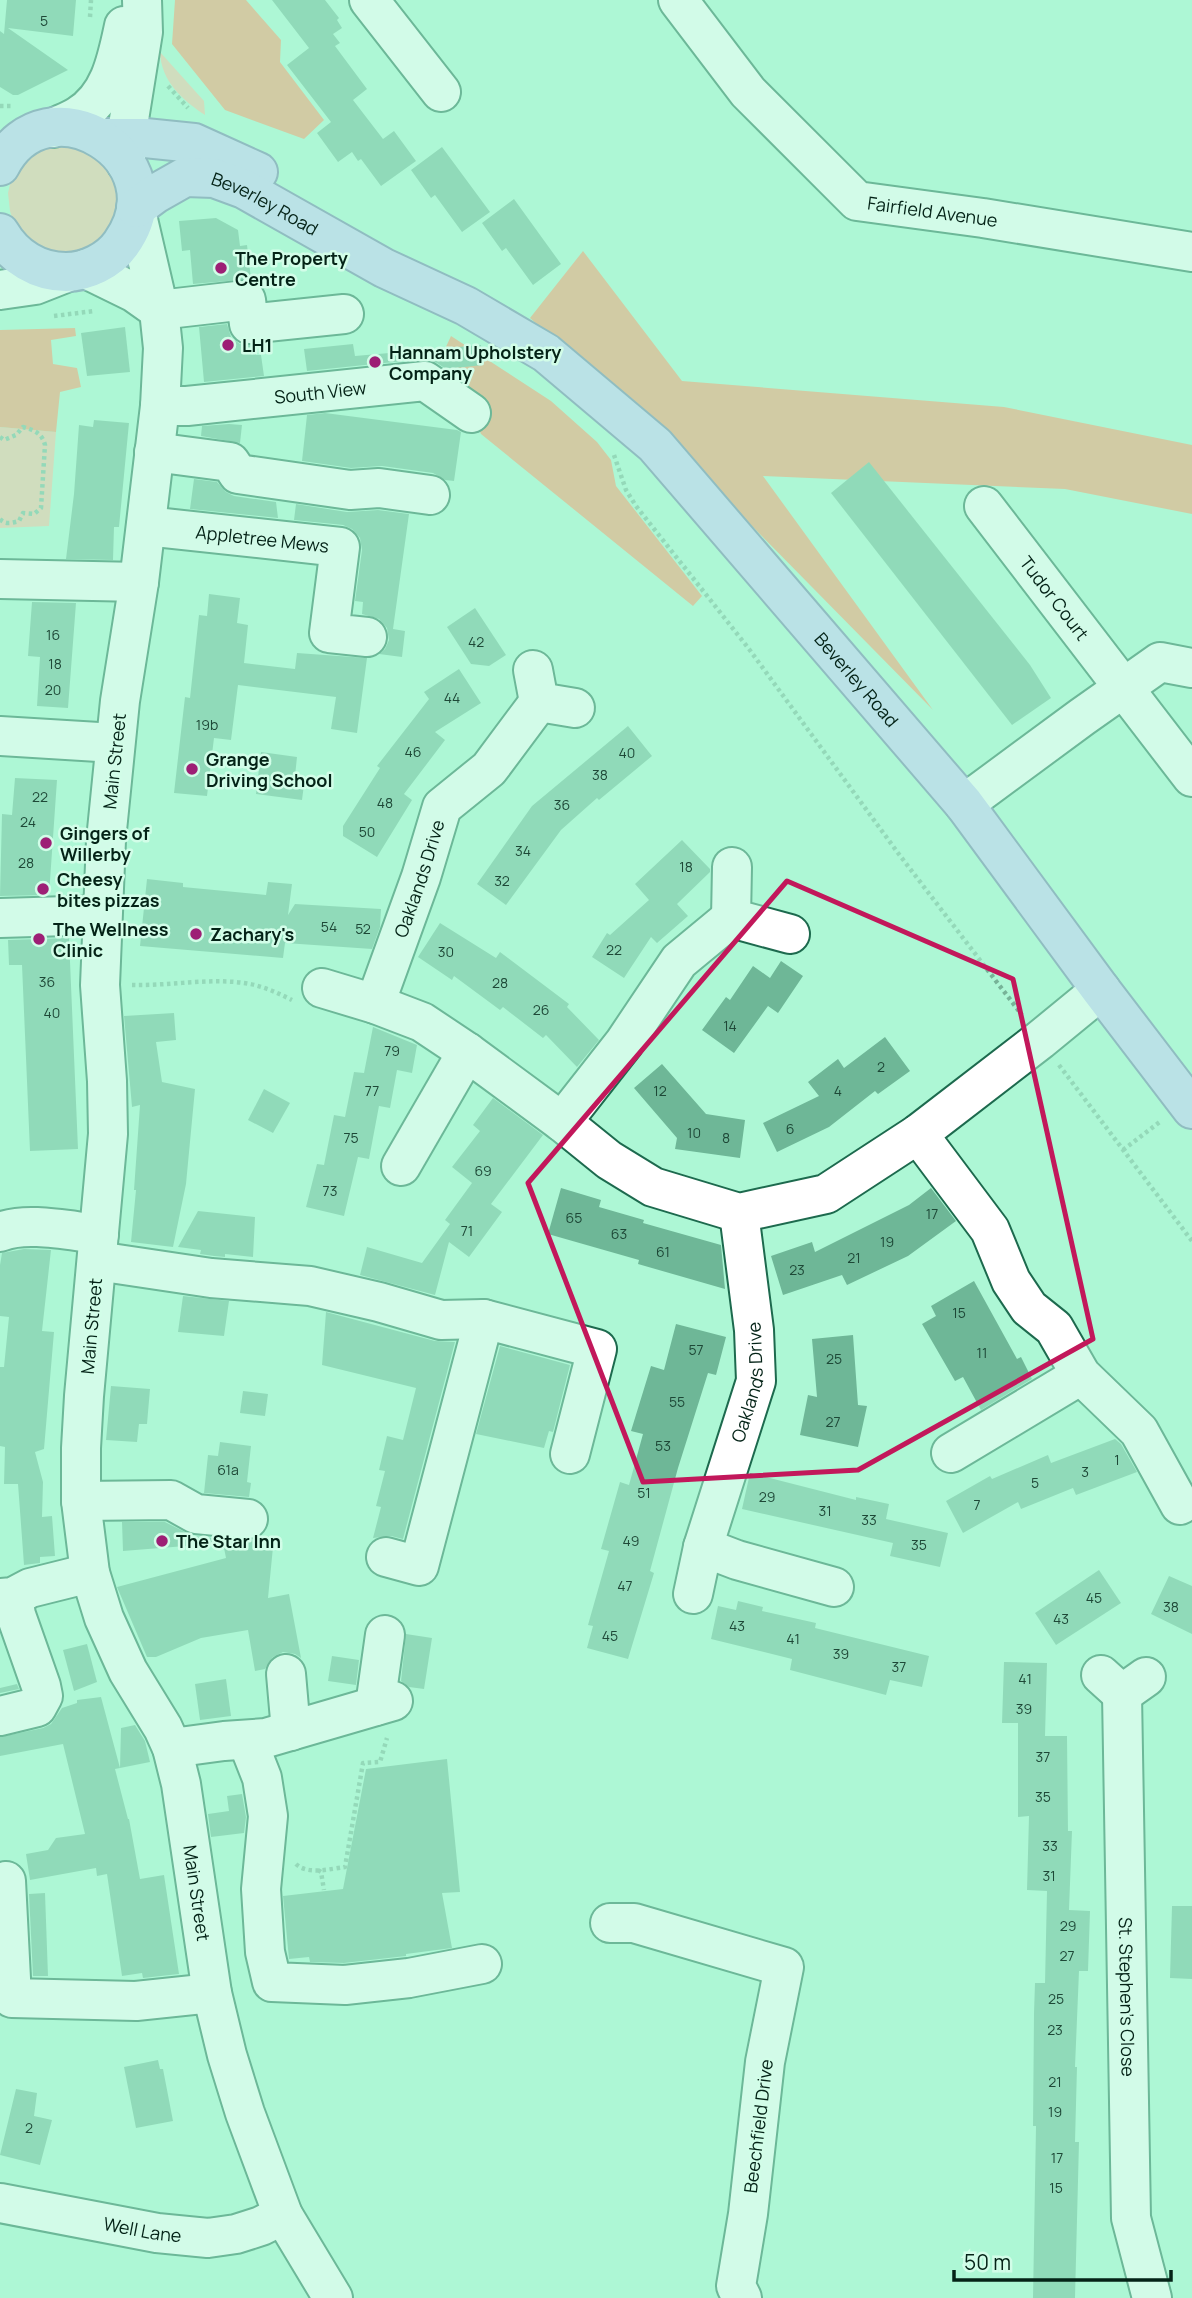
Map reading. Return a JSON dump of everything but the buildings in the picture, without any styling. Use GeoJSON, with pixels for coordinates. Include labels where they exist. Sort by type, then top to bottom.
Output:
{"type":"FeatureCollection","features":[{"type":"Feature","properties":{"kind":"main road"},"geometry":{"type":"LineString","coordinates":[[0,166],[25,126],[70,127],[87,131],[119,146],[134,178],[136,209],[130,230],[119,247],[104,260],[77,270],[39,268],[14,252],[0,233]]}},
{"type":"Feature","properties":{"kind":"main road","name":"Beverley Road"},"geometry":{"type":"LineString","coordinates":[[119,146],[194,143],[287,187],[411,264],[466,306]]}},
{"type":"Feature","properties":{"kind":"main road","name":"Beverley Road"},"geometry":{"type":"LineString","coordinates":[[136,209],[155,194],[186,177],[214,178],[244,189],[384,268],[466,306],[546,353],[655,445],[964,804],[1189,1105]]}},
{"type":"Feature","properties":{"kind":"street"},"geometry":{"type":"LineString","coordinates":[[25,126],[79,116],[102,93],[117,63],[130,0]]}},
{"type":"Feature","properties":{"kind":"street","name":"Beverley Road"},"geometry":{"type":"LineString","coordinates":[[119,146],[138,74],[143,32],[142,0]]}},
{"type":"Feature","properties":{"kind":"street"},"geometry":{"type":"LineString","coordinates":[[369,0],[441,92]]}},
{"type":"Feature","properties":{"kind":"street","name":"Fairfield Avenue"},"geometry":{"type":"LineString","coordinates":[[678,0],[748,92],[857,201],[983,218],[1192,252]]}},
{"type":"Feature","properties":{"kind":"street","name":"Beverley Road"},"geometry":{"type":"LineString","coordinates":[[138,74],[142,105],[150,119],[194,143]]}},
{"type":"Feature","properties":{"kind":"street","name":"Main Street"},"geometry":{"type":"LineString","coordinates":[[136,209],[159,310],[163,348],[160,406],[139,582],[115,743],[102,915],[100,985],[107,1081],[107,1134],[81,1448],[81,1501],[90,1573],[104,1618],[128,1671],[163,1728],[172,1748],[181,1784],[212,1993],[245,2113],[283,2215],[333,2298]]}},
{"type":"Feature","properties":{"kind":"street"},"geometry":{"type":"LineString","coordinates":[[0,290],[35,285],[77,270],[135,293],[159,310],[246,300],[249,324],[344,314]]}},
{"type":"Feature","properties":{"kind":"street","name":"South View"},"geometry":{"type":"LineString","coordinates":[[160,406],[187,406],[425,381],[471,413]]}},
{"type":"Feature","properties":{"kind":"street"},"geometry":{"type":"LineString","coordinates":[[154,452],[230,462],[238,474],[350,490],[379,488],[430,495]]}},
{"type":"Feature","properties":{"kind":"street"},"geometry":{"type":"LineString","coordinates":[[343,537],[350,490]]}},
{"type":"Feature","properties":{"kind":"street","name":"Tudor Court"},"geometry":{"type":"LineString","coordinates":[[984,506],[1192,777]]}},
{"type":"Feature","properties":{"kind":"street","name":"Appletree Mews"},"geometry":{"type":"LineString","coordinates":[[145,526],[340,547],[329,633],[367,637]]}},
{"type":"Feature","properties":{"kind":"street"},"geometry":{"type":"LineString","coordinates":[[0,579],[139,582]]}},
{"type":"Feature","properties":{"kind":"street"},"geometry":{"type":"LineString","coordinates":[[964,804],[1160,662],[1192,668]]}},
{"type":"Feature","properties":{"kind":"street","name":"Oaklands Drive"},"geometry":{"type":"LineString","coordinates":[[374,1004],[421,877],[442,807],[489,769],[549,694]]}},
{"type":"Feature","properties":{"kind":"street"},"geometry":{"type":"LineString","coordinates":[[0,736],[115,743]]}},
{"type":"Feature","properties":{"kind":"street"},"geometry":{"type":"LineString","coordinates":[[562,1122],[624,1043],[679,961],[731,918],[733,867]]}},
{"type":"Feature","properties":{"kind":"street"},"geometry":{"type":"LineString","coordinates":[[0,918],[102,915]]}},
{"type":"Feature","properties":{"kind":"street"},"geometry":{"type":"LineString","coordinates":[[731,918],[790,934]]}},
{"type":"Feature","properties":{"kind":"street"},"geometry":{"type":"LineString","coordinates":[[322,988],[422,1022],[562,1122],[608,1160],[653,1187],[739,1213],[826,1194],[918,1133],[1101,990]]}},
{"type":"Feature","properties":{"kind":"street"},"geometry":{"type":"LineString","coordinates":[[401,1166],[467,1052]]}},
{"type":"Feature","properties":{"kind":"street"},"geometry":{"type":"LineString","coordinates":[[918,1133],[990,1230],[1011,1281],[1029,1308],[1054,1328],[1081,1375],[1139,1431],[1180,1505]]}},
{"type":"Feature","properties":{"kind":"street","name":"Oaklands Drive"},"geometry":{"type":"LineString","coordinates":[[693,1594],[703,1547],[755,1381],[754,1330],[739,1213]]}},
{"type":"Feature","properties":{"kind":"street"},"geometry":{"type":"LineString","coordinates":[[0,1232],[23,1227],[211,1278],[310,1286],[441,1320],[484,1320],[597,1349],[570,1454]]}},
{"type":"Feature","properties":{"kind":"street"},"geometry":{"type":"LineString","coordinates":[[386,1557],[419,1566],[484,1320]]}},
{"type":"Feature","properties":{"kind":"street"},"geometry":{"type":"LineString","coordinates":[[951,1453],[1081,1375]]}},
{"type":"Feature","properties":{"kind":"street"},"geometry":{"type":"LineString","coordinates":[[81,1501],[171,1500],[196,1514],[248,1519]]}},
{"type":"Feature","properties":{"kind":"street"},"geometry":{"type":"LineString","coordinates":[[703,1547],[737,1560],[834,1587]]}},
{"type":"Feature","properties":{"kind":"street"},"geometry":{"type":"LineString","coordinates":[[0,1716],[37,1707],[43,1696],[16,1615],[6,1597],[90,1573]]}},
{"type":"Feature","properties":{"kind":"street"},"geometry":{"type":"LineString","coordinates":[[172,1748],[267,1738],[384,1703],[385,1635]]}},
{"type":"Feature","properties":{"kind":"street"},"geometry":{"type":"LineString","coordinates":[[286,1674],[290,1731]]}},
{"type":"Feature","properties":{"kind":"street","name":"St. Stephen's Close"},"geometry":{"type":"LineString","coordinates":[[1123,1682],[1131,2218],[1152,2298]]}},
{"type":"Feature","properties":{"kind":"street"},"geometry":{"type":"LineString","coordinates":[[247,1740],[262,1778],[268,1816],[261,1888],[265,1952],[272,1982],[345,1985],[409,1978],[482,1964]]}},
{"type":"Feature","properties":{"kind":"street"},"geometry":{"type":"LineString","coordinates":[[6,1881],[12,1998],[136,2001],[212,1993]]}},
{"type":"Feature","properties":{"kind":"street","name":"Beechfield Drive"},"geometry":{"type":"LineString","coordinates":[[626,1916],[791,1964],[765,2062],[748,2214],[729,2294]]}},
{"type":"Feature","properties":{"kind":"street","name":"Well Lane"},"geometry":{"type":"LineString","coordinates":[[0,2203],[157,2233],[208,2238],[236,2234],[283,2215]]}},
{"type":"Feature","properties":{"kind":"path"},"geometry":{"type":"LineString","coordinates":[[90,23],[91,0]]}},
{"type":"Feature","properties":{"kind":"path"},"geometry":{"type":"LineString","coordinates":[[0,106],[8,107],[25,126]]}},
{"type":"Feature","properties":{"kind":"path"},"geometry":{"type":"LineString","coordinates":[[52,316],[97,310]]}},
{"type":"Feature","properties":{"kind":"path"},"geometry":{"type":"LineString","coordinates":[[0,437],[4,440],[10,438],[23,427],[34,430],[43,437],[45,445],[41,508],[37,513],[23,513],[19,521],[12,523],[0,519]]}},
{"type":"Feature","properties":{"kind":"path"},"geometry":{"type":"LineString","coordinates":[[607,446],[614,455],[626,490],[642,514],[749,649],[898,853],[1027,1023]]}},
{"type":"Feature","properties":{"kind":"path"},"geometry":{"type":"LineString","coordinates":[[100,985],[162,986],[218,981],[249,984],[269,989],[295,1002],[306,1003],[313,1001],[322,988]]}},
{"type":"Feature","properties":{"kind":"path"},"geometry":{"type":"LineString","coordinates":[[1054,1059],[1192,1241]]}},
{"type":"Feature","properties":{"kind":"path"},"geometry":{"type":"LineString","coordinates":[[1123,1150],[1189,1105]]}},
{"type":"Feature","properties":{"kind":"path"},"geometry":{"type":"LineString","coordinates":[[264,1845],[283,1850],[301,1869],[345,1867],[363,1763],[380,1762],[393,1725],[384,1703]]}},
{"type":"Feature","properties":{"kind":"path"},"geometry":{"type":"LineString","coordinates":[[317,1870],[321,1872],[324,1891]]}},
{"type":"Feature","properties":{"kind":"highlighted area"},"geometry":{"type":"Polygon","coordinates":[[[787,881],[1013,979],[1093,1339],[858,1470],[643,1482],[528,1183],[787,881]]]}},
{"type":"Feature","properties":{"kind":"shaded area"},"geometry":{"type":"Polygon","coordinates":[[[175,0],[246,0],[281,40],[280,62],[324,120],[304,139],[225,110],[172,44],[175,0]]]}},
{"type":"Feature","properties":{"kind":"shaded area"},"geometry":{"type":"Polygon","coordinates":[[[160,52],[204,101],[205,115],[174,89],[164,72],[160,52]]]}},
{"type":"Feature","properties":{"kind":"shaded area"},"geometry":{"type":"Polygon","coordinates":[[[78,142],[116,171],[120,213],[100,242],[75,253],[49,252],[27,239],[13,221],[8,193],[11,180],[30,152],[78,142]]]}},
{"type":"Feature","properties":{"kind":"shaded area"},"geometry":{"type":"Polygon","coordinates":[[[583,251],[682,381],[1004,407],[1192,445],[1192,514],[1065,489],[763,476],[933,710],[688,461],[530,318],[583,251]]]}},
{"type":"Feature","properties":{"kind":"shaded area"},"geometry":{"type":"Polygon","coordinates":[[[75,328],[76,336],[51,340],[53,364],[77,368],[81,387],[60,392],[56,432],[0,427],[0,330],[75,328]]]}},
{"type":"Feature","properties":{"kind":"shaded area"},"geometry":{"type":"Polygon","coordinates":[[[451,336],[551,401],[597,442],[611,460],[616,486],[702,596],[693,606],[481,434],[444,351],[451,336]]]}},
{"type":"Feature","properties":{"kind":"shaded area"},"geometry":{"type":"Polygon","coordinates":[[[0,427],[56,432],[49,526],[0,528],[0,427]]]}},
{"type":"Feature","properties":{"kind":"place","name":"The Property Centre"},"geometry":{"type":"Point","coordinates":[221,268]}},
{"type":"Feature","properties":{"kind":"place","name":"LH1"},"geometry":{"type":"Point","coordinates":[228,345]}},
{"type":"Feature","properties":{"kind":"place","name":"Hannam Upholstery Company"},"geometry":{"type":"Point","coordinates":[375,362]}},
{"type":"Feature","properties":{"kind":"place","name":"Grange Driving School"},"geometry":{"type":"Point","coordinates":[192,769]}},
{"type":"Feature","properties":{"kind":"place","name":"Gingers of Willerby"},"geometry":{"type":"Point","coordinates":[46,843]}},
{"type":"Feature","properties":{"kind":"place","name":"Cheesy bites pizzas"},"geometry":{"type":"Point","coordinates":[43,889]}},
{"type":"Feature","properties":{"kind":"place","name":"Zachary's"},"geometry":{"type":"Point","coordinates":[196,934]}},
{"type":"Feature","properties":{"kind":"place","name":"The Wellness Clinic"},"geometry":{"type":"Point","coordinates":[39,939]}},
{"type":"Feature","properties":{"kind":"place","name":"The Star Inn"},"geometry":{"type":"Point","coordinates":[162,1541]}}]}
